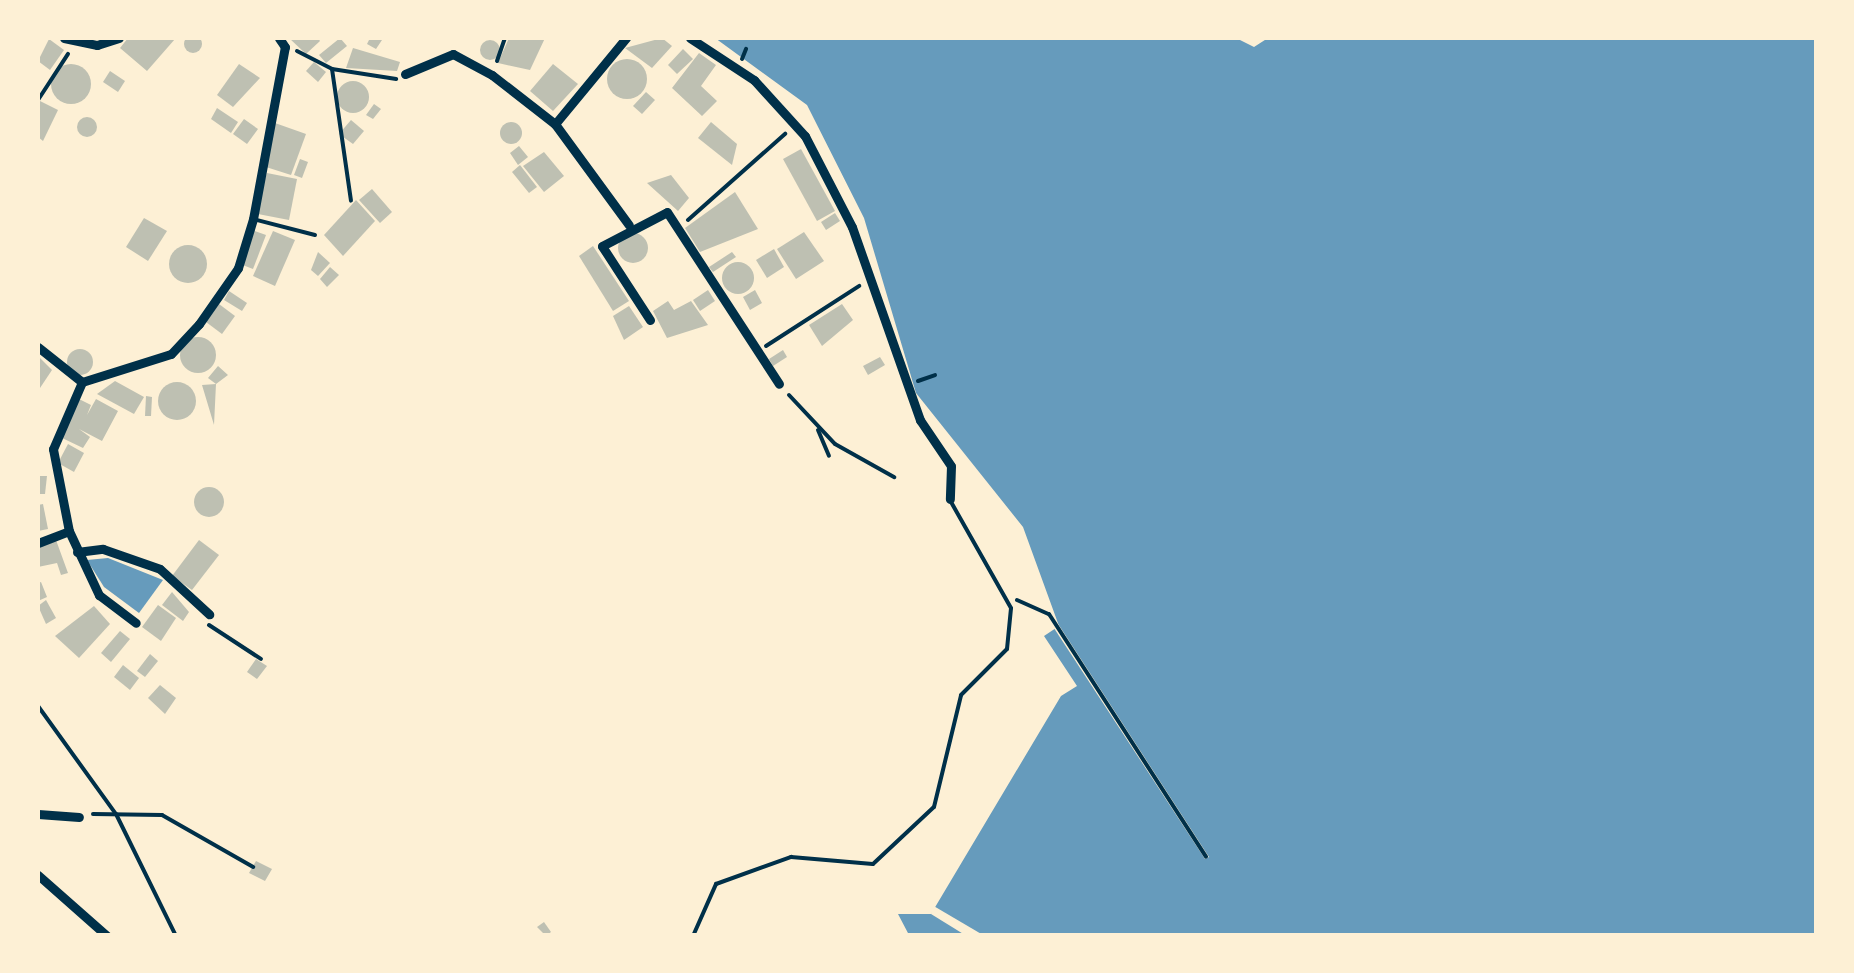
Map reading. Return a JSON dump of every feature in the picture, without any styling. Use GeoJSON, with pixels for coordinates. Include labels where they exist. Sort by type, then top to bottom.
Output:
{"type":"FeatureCollection","features":[{"type":"Feature","properties":{"kind":"street"},"geometry":{"type":"LineString","coordinates":[[64,38],[119,38]]}},
{"type":"Feature","properties":{"kind":"street"},"geometry":{"type":"LineString","coordinates":[[555,124],[626,38]]}},
{"type":"Feature","properties":{"kind":"street"},"geometry":{"type":"LineString","coordinates":[[690,38],[754,80],[796,123],[847,217],[920,420],[951,466],[950,499]]}},
{"type":"Feature","properties":{"kind":"street"},"geometry":{"type":"LineString","coordinates":[[136,622],[99,595],[77,552],[53,450],[82,382],[170,354],[238,268],[252,218],[282,42]]}},
{"type":"Feature","properties":{"kind":"street"},"geometry":{"type":"LineString","coordinates":[[405,74],[452,54],[492,76],[555,124],[629,225]]}},
{"type":"Feature","properties":{"kind":"street"},"geometry":{"type":"LineString","coordinates":[[650,320],[602,246],[629,225],[667,212],[755,353],[779,384]]}},
{"type":"Feature","properties":{"kind":"street"},"geometry":{"type":"LineString","coordinates":[[38,346],[82,382]]}},
{"type":"Feature","properties":{"kind":"street"},"geometry":{"type":"LineString","coordinates":[[38,543],[69,531]]}},
{"type":"Feature","properties":{"kind":"street"},"geometry":{"type":"LineString","coordinates":[[77,552],[128,555],[199,603],[208,614]]}},
{"type":"Feature","properties":{"kind":"street"},"geometry":{"type":"LineString","coordinates":[[38,814],[79,817]]}},
{"type":"Feature","properties":{"kind":"street"},"geometry":{"type":"LineString","coordinates":[[38,875],[107,936]]}},
{"type":"Feature","properties":{"kind":"lane"},"geometry":{"type":"LineString","coordinates":[[252,218],[315,235]]}},
{"type":"Feature","properties":{"kind":"lane"},"geometry":{"type":"LineString","coordinates":[[693,936],[716,884],[737,874],[791,857],[873,864],[912,833],[949,773],[961,694],[1007,649],[1009,598],[950,499]]}},
{"type":"Feature","properties":{"kind":"path"},"geometry":{"type":"LineString","coordinates":[[492,76],[504,38]]}},
{"type":"Feature","properties":{"kind":"path"},"geometry":{"type":"LineString","coordinates":[[38,100],[79,40]]}},
{"type":"Feature","properties":{"kind":"path"},"geometry":{"type":"LineString","coordinates":[[282,42],[332,70],[374,81],[405,74]]}},
{"type":"Feature","properties":{"kind":"path"},"geometry":{"type":"LineString","coordinates":[[742,59],[746,50]]}},
{"type":"Feature","properties":{"kind":"path"},"geometry":{"type":"LineString","coordinates":[[332,70],[351,201]]}},
{"type":"Feature","properties":{"kind":"path"},"geometry":{"type":"LineString","coordinates":[[677,228],[796,123]]}},
{"type":"Feature","properties":{"kind":"path"},"geometry":{"type":"LineString","coordinates":[[755,353],[867,280]]}},
{"type":"Feature","properties":{"kind":"path"},"geometry":{"type":"LineString","coordinates":[[914,384],[934,375]]}},
{"type":"Feature","properties":{"kind":"path"},"geometry":{"type":"LineString","coordinates":[[779,384],[814,422],[894,477]]}},
{"type":"Feature","properties":{"kind":"path"},"geometry":{"type":"LineString","coordinates":[[814,422],[829,456]]}},
{"type":"Feature","properties":{"kind":"path"},"geometry":{"type":"LineString","coordinates":[[1009,598],[1049,614],[1206,857]]}},
{"type":"Feature","properties":{"kind":"path"},"geometry":{"type":"LineString","coordinates":[[199,603],[207,624],[261,659]]}},
{"type":"Feature","properties":{"kind":"path"},"geometry":{"type":"LineString","coordinates":[[38,706],[116,814],[176,936]]}},
{"type":"Feature","properties":{"kind":"path"},"geometry":{"type":"LineString","coordinates":[[79,817],[162,815],[253,866]]}},
{"type":"Feature","properties":{"kind":"water"},"geometry":{"type":"Polygon","coordinates":[[[715,38],[1236,38],[1254,47],[1268,38],[1816,38],[1816,935],[909,935],[898,914],[931,914],[1061,696],[1077,686],[1044,636],[1059,626],[1023,527],[916,393],[864,218],[807,105],[715,38]]]}},
{"type":"Feature","properties":{"kind":"water"},"geometry":{"type":"Polygon","coordinates":[[[108,558],[163,580],[139,613],[104,587],[87,560],[108,558]]]}},
{"type":"Feature","properties":{"kind":"pier"},"geometry":{"type":"Polygon","coordinates":[[[1053,616],[1209,857],[1205,859],[1048,619],[1053,616]]]}},
{"type":"Feature","properties":{"kind":"pier"},"geometry":{"type":"Polygon","coordinates":[[[932,905],[983,935],[965,935],[931,914],[932,905]]]}},
{"type":"Feature","properties":{"kind":"building"},"geometry":{"type":"Polygon","coordinates":[[[193,35],[202,44],[193,53],[184,44],[193,35]]]}},
{"type":"Feature","properties":{"kind":"building"},"geometry":{"type":"Polygon","coordinates":[[[128,38],[175,39],[147,71],[120,48],[128,38]]]}},
{"type":"Feature","properties":{"kind":"building"},"geometry":{"type":"Polygon","coordinates":[[[289,38],[318,38],[320,41],[306,54],[289,38]]]}},
{"type":"Feature","properties":{"kind":"building"},"geometry":{"type":"Polygon","coordinates":[[[340,38],[347,46],[326,63],[319,55],[340,38]]]}},
{"type":"Feature","properties":{"kind":"building"},"geometry":{"type":"Polygon","coordinates":[[[370,38],[382,40],[376,49],[367,44],[370,38]]]}},
{"type":"Feature","properties":{"kind":"building"},"geometry":{"type":"Polygon","coordinates":[[[509,38],[545,38],[530,70],[498,63],[509,38]]]}},
{"type":"Feature","properties":{"kind":"building"},"geometry":{"type":"Polygon","coordinates":[[[662,38],[672,46],[652,68],[625,48],[662,38]]]}},
{"type":"Feature","properties":{"kind":"building"},"geometry":{"type":"Polygon","coordinates":[[[49,39],[64,50],[50,70],[38,61],[49,39]]]}},
{"type":"Feature","properties":{"kind":"building"},"geometry":{"type":"Polygon","coordinates":[[[490,40],[500,50],[490,60],[480,50],[490,40]]]}},
{"type":"Feature","properties":{"kind":"building"},"geometry":{"type":"Polygon","coordinates":[[[353,48],[400,62],[397,71],[346,68],[353,48]]]}},
{"type":"Feature","properties":{"kind":"building"},"geometry":{"type":"Polygon","coordinates":[[[683,49],[693,59],[677,74],[668,65],[683,49]]]}},
{"type":"Feature","properties":{"kind":"building"},"geometry":{"type":"Polygon","coordinates":[[[699,53],[716,65],[701,86],[717,101],[702,116],[672,88],[699,53]]]}},
{"type":"Feature","properties":{"kind":"building"},"geometry":{"type":"Polygon","coordinates":[[[627,59],[641,65],[647,79],[641,93],[627,99],[613,93],[607,79],[613,65],[627,59]]]}},
{"type":"Feature","properties":{"kind":"building"},"geometry":{"type":"Polygon","coordinates":[[[314,62],[326,72],[318,82],[306,71],[314,62]]]}},
{"type":"Feature","properties":{"kind":"building"},"geometry":{"type":"Polygon","coordinates":[[[71,64],[85,70],[91,84],[85,98],[71,104],[57,98],[51,84],[57,70],[71,64]]]}},
{"type":"Feature","properties":{"kind":"building"},"geometry":{"type":"Polygon","coordinates":[[[239,64],[260,78],[233,107],[217,95],[239,64]]]}},
{"type":"Feature","properties":{"kind":"building"},"geometry":{"type":"Polygon","coordinates":[[[553,64],[578,84],[553,111],[530,91],[553,64]]]}},
{"type":"Feature","properties":{"kind":"building"},"geometry":{"type":"Polygon","coordinates":[[[110,71],[125,81],[118,92],[103,82],[110,71]]]}},
{"type":"Feature","properties":{"kind":"building"},"geometry":{"type":"Polygon","coordinates":[[[353,81],[364,86],[369,97],[364,108],[353,113],[342,108],[337,97],[342,86],[353,81]]]}},
{"type":"Feature","properties":{"kind":"building"},"geometry":{"type":"Polygon","coordinates":[[[646,92],[655,100],[642,114],[633,106],[646,92]]]}},
{"type":"Feature","properties":{"kind":"building"},"geometry":{"type":"Polygon","coordinates":[[[40,101],[58,110],[43,141],[38,137],[40,101]]]}},
{"type":"Feature","properties":{"kind":"building"},"geometry":{"type":"Polygon","coordinates":[[[374,104],[381,109],[373,119],[366,115],[374,104]]]}},
{"type":"Feature","properties":{"kind":"building"},"geometry":{"type":"Polygon","coordinates":[[[217,108],[238,122],[231,133],[211,119],[217,108]]]}},
{"type":"Feature","properties":{"kind":"building"},"geometry":{"type":"Polygon","coordinates":[[[87,117],[97,127],[87,137],[77,127],[87,117]]]}},
{"type":"Feature","properties":{"kind":"building"},"geometry":{"type":"Polygon","coordinates":[[[244,119],[258,129],[247,144],[233,134],[244,119]]]}},
{"type":"Feature","properties":{"kind":"building"},"geometry":{"type":"Polygon","coordinates":[[[351,120],[364,131],[353,144],[339,134],[351,120]]]}},
{"type":"Feature","properties":{"kind":"building"},"geometry":{"type":"Polygon","coordinates":[[[511,122],[519,125],[519,141],[511,144],[503,141],[500,133],[503,125],[511,122]]]}},
{"type":"Feature","properties":{"kind":"building"},"geometry":{"type":"Polygon","coordinates":[[[711,122],[737,144],[732,165],[698,138],[711,122]]]}},
{"type":"Feature","properties":{"kind":"building"},"geometry":{"type":"Polygon","coordinates":[[[275,123],[306,134],[291,175],[266,167],[275,123]]]}},
{"type":"Feature","properties":{"kind":"building"},"geometry":{"type":"Polygon","coordinates":[[[519,146],[528,157],[518,165],[510,153],[519,146]]]}},
{"type":"Feature","properties":{"kind":"building"},"geometry":{"type":"Polygon","coordinates":[[[801,149],[835,211],[817,221],[783,159],[801,149]]]}},
{"type":"Feature","properties":{"kind":"building"},"geometry":{"type":"Polygon","coordinates":[[[544,152],[564,176],[544,192],[523,166],[544,152]]]}},
{"type":"Feature","properties":{"kind":"building"},"geometry":{"type":"Polygon","coordinates":[[[300,159],[308,162],[302,178],[294,175],[300,159]]]}},
{"type":"Feature","properties":{"kind":"building"},"geometry":{"type":"Polygon","coordinates":[[[520,165],[537,187],[529,193],[512,172],[520,165]]]}},
{"type":"Feature","properties":{"kind":"building"},"geometry":{"type":"Polygon","coordinates":[[[267,173],[297,179],[289,220],[253,213],[267,173]]]}},
{"type":"Feature","properties":{"kind":"building"},"geometry":{"type":"Polygon","coordinates":[[[671,175],[689,198],[678,211],[647,183],[671,175]]]}},
{"type":"Feature","properties":{"kind":"building"},"geometry":{"type":"Polygon","coordinates":[[[372,189],[392,212],[380,223],[359,200],[372,189]]]}},
{"type":"Feature","properties":{"kind":"building"},"geometry":{"type":"Polygon","coordinates":[[[735,192],[758,229],[700,252],[685,228],[735,192]]]}},
{"type":"Feature","properties":{"kind":"building"},"geometry":{"type":"Polygon","coordinates":[[[356,200],[375,221],[343,256],[324,235],[356,200]]]}},
{"type":"Feature","properties":{"kind":"building"},"geometry":{"type":"Polygon","coordinates":[[[835,213],[840,221],[826,230],[821,222],[835,213]]]}},
{"type":"Feature","properties":{"kind":"building"},"geometry":{"type":"Polygon","coordinates":[[[144,218],[167,231],[148,261],[126,247],[144,218]]]}},
{"type":"Feature","properties":{"kind":"building"},"geometry":{"type":"Polygon","coordinates":[[[252,230],[266,235],[253,269],[240,264],[252,230]]]}},
{"type":"Feature","properties":{"kind":"building"},"geometry":{"type":"Polygon","coordinates":[[[273,231],[295,240],[275,286],[253,276],[273,231]]]}},
{"type":"Feature","properties":{"kind":"building"},"geometry":{"type":"Polygon","coordinates":[[[804,232],[824,261],[796,279],[777,249],[804,232]]]}},
{"type":"Feature","properties":{"kind":"building"},"geometry":{"type":"Polygon","coordinates":[[[633,233],[644,237],[648,248],[644,259],[633,263],[622,259],[618,248],[622,237],[633,233]]]}},
{"type":"Feature","properties":{"kind":"building"},"geometry":{"type":"Polygon","coordinates":[[[188,245],[201,251],[207,264],[201,277],[188,283],[175,277],[169,264],[175,251],[188,245]]]}},
{"type":"Feature","properties":{"kind":"building"},"geometry":{"type":"Polygon","coordinates":[[[593,246],[629,301],[613,311],[579,256],[593,246]]]}},
{"type":"Feature","properties":{"kind":"building"},"geometry":{"type":"Polygon","coordinates":[[[774,249],[784,267],[767,278],[756,260],[774,249]]]}},
{"type":"Feature","properties":{"kind":"building"},"geometry":{"type":"Polygon","coordinates":[[[318,252],[330,263],[318,276],[311,270],[318,252]]]}},
{"type":"Feature","properties":{"kind":"building"},"geometry":{"type":"Polygon","coordinates":[[[732,252],[736,257],[713,272],[709,267],[732,252]]]}},
{"type":"Feature","properties":{"kind":"building"},"geometry":{"type":"Polygon","coordinates":[[[738,262],[750,266],[754,278],[750,290],[738,294],[726,290],[722,278],[726,266],[738,262]]]}},
{"type":"Feature","properties":{"kind":"building"},"geometry":{"type":"Polygon","coordinates":[[[330,267],[339,275],[327,287],[320,279],[330,267]]]}},
{"type":"Feature","properties":{"kind":"building"},"geometry":{"type":"Polygon","coordinates":[[[708,290],[715,301],[700,311],[693,300],[708,290]]]}},
{"type":"Feature","properties":{"kind":"building"},"geometry":{"type":"Polygon","coordinates":[[[755,290],[762,303],[750,310],[743,297],[755,290]]]}},
{"type":"Feature","properties":{"kind":"building"},"geometry":{"type":"Polygon","coordinates":[[[229,291],[247,303],[242,311],[224,300],[229,291]]]}},
{"type":"Feature","properties":{"kind":"building"},"geometry":{"type":"Polygon","coordinates":[[[668,301],[674,310],[691,301],[708,325],[667,338],[653,311],[668,301]]]}},
{"type":"Feature","properties":{"kind":"building"},"geometry":{"type":"Polygon","coordinates":[[[219,304],[235,316],[222,334],[206,322],[219,304]]]}},
{"type":"Feature","properties":{"kind":"building"},"geometry":{"type":"Polygon","coordinates":[[[842,304],[853,320],[822,346],[809,325],[842,304]]]}},
{"type":"Feature","properties":{"kind":"building"},"geometry":{"type":"Polygon","coordinates":[[[629,306],[643,327],[624,340],[613,316],[629,306]]]}},
{"type":"Feature","properties":{"kind":"building"},"geometry":{"type":"Polygon","coordinates":[[[198,337],[211,342],[216,355],[211,368],[198,373],[185,368],[180,355],[185,342],[198,337]]]}},
{"type":"Feature","properties":{"kind":"building"},"geometry":{"type":"Polygon","coordinates":[[[80,349],[89,353],[93,362],[89,371],[80,375],[71,371],[67,362],[71,353],[80,349]]]}},
{"type":"Feature","properties":{"kind":"building"},"geometry":{"type":"Polygon","coordinates":[[[783,350],[787,357],[773,366],[769,359],[783,350]]]}},
{"type":"Feature","properties":{"kind":"building"},"geometry":{"type":"Polygon","coordinates":[[[38,356],[52,370],[40,388],[38,386],[38,356]]]}},
{"type":"Feature","properties":{"kind":"building"},"geometry":{"type":"Polygon","coordinates":[[[880,357],[885,365],[868,375],[863,366],[880,357]]]}},
{"type":"Feature","properties":{"kind":"building"},"geometry":{"type":"Polygon","coordinates":[[[218,366],[228,375],[216,384],[208,378],[218,366]]]}},
{"type":"Feature","properties":{"kind":"building"},"geometry":{"type":"Polygon","coordinates":[[[115,381],[144,397],[134,414],[97,394],[115,381]]]}},
{"type":"Feature","properties":{"kind":"building"},"geometry":{"type":"Polygon","coordinates":[[[177,382],[190,388],[196,401],[190,414],[177,420],[164,414],[158,401],[164,388],[177,382]]]}},
{"type":"Feature","properties":{"kind":"building"},"geometry":{"type":"Polygon","coordinates":[[[216,384],[214,425],[202,385],[216,384]]]}},
{"type":"Feature","properties":{"kind":"building"},"geometry":{"type":"Polygon","coordinates":[[[146,396],[152,397],[151,416],[145,416],[146,396]]]}},
{"type":"Feature","properties":{"kind":"building"},"geometry":{"type":"Polygon","coordinates":[[[79,399],[91,405],[87,415],[96,399],[118,411],[102,441],[79,429],[90,437],[83,448],[60,437],[79,399]]]}},
{"type":"Feature","properties":{"kind":"building"},"geometry":{"type":"Polygon","coordinates":[[[68,444],[84,453],[74,472],[58,463],[68,444]]]}},
{"type":"Feature","properties":{"kind":"building"},"geometry":{"type":"Polygon","coordinates":[[[38,476],[47,476],[45,494],[38,494],[38,476]]]}},
{"type":"Feature","properties":{"kind":"building"},"geometry":{"type":"Polygon","coordinates":[[[209,487],[220,491],[224,502],[220,513],[209,517],[198,513],[194,502],[198,491],[209,487]]]}},
{"type":"Feature","properties":{"kind":"building"},"geometry":{"type":"Polygon","coordinates":[[[43,504],[48,529],[38,531],[38,505],[43,504]]]}},
{"type":"Feature","properties":{"kind":"building"},"geometry":{"type":"Polygon","coordinates":[[[56,540],[68,573],[61,575],[57,563],[38,567],[38,546],[56,540]]]}},
{"type":"Feature","properties":{"kind":"building"},"geometry":{"type":"Polygon","coordinates":[[[199,540],[219,555],[192,590],[172,576],[199,540]]]}},
{"type":"Feature","properties":{"kind":"building"},"geometry":{"type":"Polygon","coordinates":[[[41,582],[47,597],[38,601],[38,583],[41,582]]]}},
{"type":"Feature","properties":{"kind":"building"},"geometry":{"type":"Polygon","coordinates":[[[172,592],[189,612],[183,621],[162,605],[172,592]]]}},
{"type":"Feature","properties":{"kind":"building"},"geometry":{"type":"Polygon","coordinates":[[[46,600],[56,618],[46,624],[38,606],[46,600]]]}},
{"type":"Feature","properties":{"kind":"building"},"geometry":{"type":"Polygon","coordinates":[[[158,605],[176,618],[161,641],[142,627],[158,605]]]}},
{"type":"Feature","properties":{"kind":"building"},"geometry":{"type":"Polygon","coordinates":[[[94,606],[110,624],[79,658],[55,636],[94,606]]]}},
{"type":"Feature","properties":{"kind":"building"},"geometry":{"type":"Polygon","coordinates":[[[120,631],[130,639],[111,662],[101,653],[120,631]]]}},
{"type":"Feature","properties":{"kind":"building"},"geometry":{"type":"Polygon","coordinates":[[[150,654],[158,661],[145,677],[137,671],[150,654]]]}},
{"type":"Feature","properties":{"kind":"building"},"geometry":{"type":"Polygon","coordinates":[[[256,659],[267,666],[257,679],[247,672],[256,659]]]}},
{"type":"Feature","properties":{"kind":"building"},"geometry":{"type":"Polygon","coordinates":[[[123,665],[139,678],[130,690],[114,677],[123,665]]]}},
{"type":"Feature","properties":{"kind":"building"},"geometry":{"type":"Polygon","coordinates":[[[160,685],[176,698],[165,714],[148,698],[160,685]]]}},
{"type":"Feature","properties":{"kind":"building"},"geometry":{"type":"Polygon","coordinates":[[[256,861],[272,869],[265,881],[249,873],[256,861]]]}},
{"type":"Feature","properties":{"kind":"building"},"geometry":{"type":"Polygon","coordinates":[[[544,922],[551,932],[546,936],[537,927],[544,922]]]}}]}
